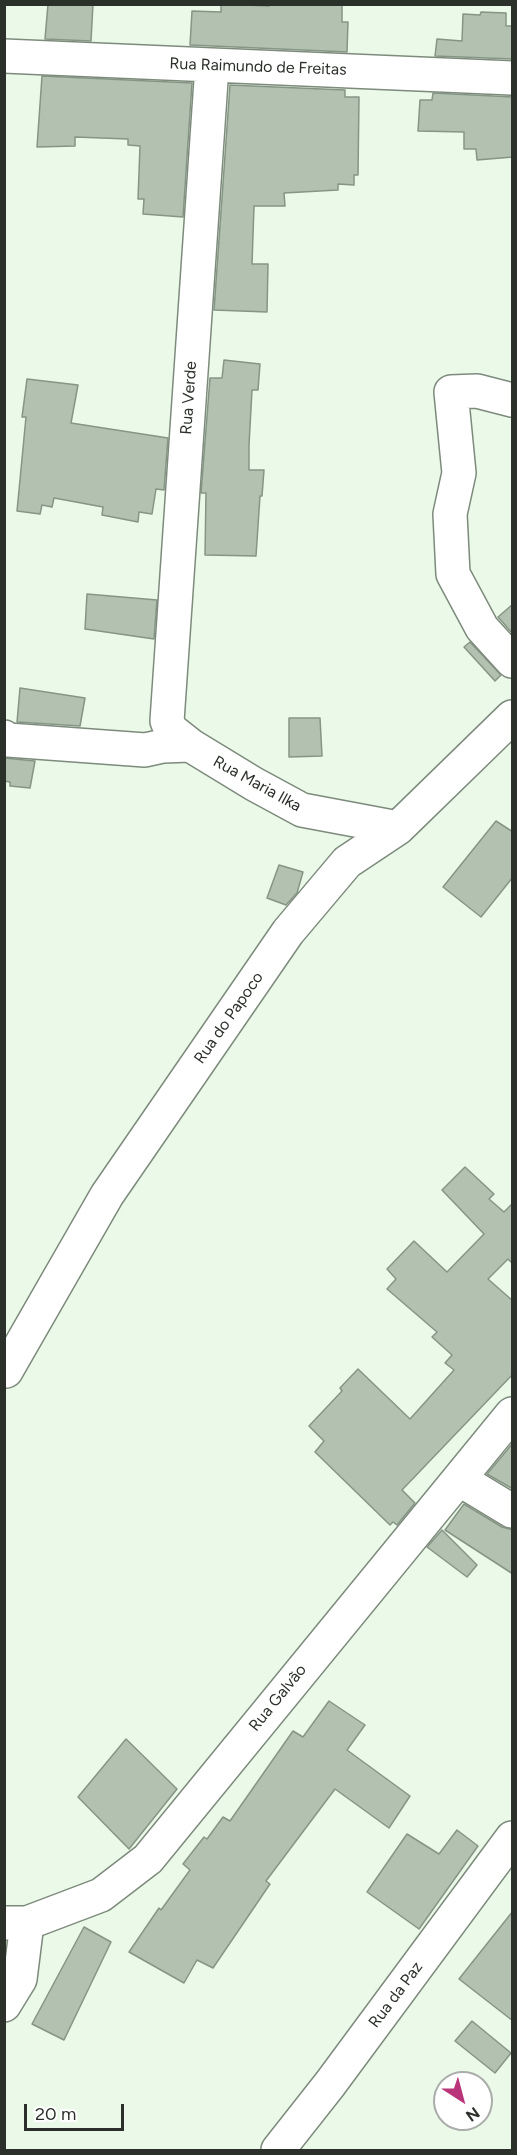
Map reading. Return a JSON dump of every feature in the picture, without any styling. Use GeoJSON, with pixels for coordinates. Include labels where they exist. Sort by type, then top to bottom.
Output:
{"type":"FeatureCollection","features":[{"type":"Feature","properties":{"kind":"street","name":"Rua Raimundo de Freitas"},"geometry":{"type":"LineString","coordinates":[[4,56],[513,78]]}},
{"type":"Feature","properties":{"kind":"street","name":"Rua Verde"},"geometry":{"type":"LineString","coordinates":[[181,738],[167,721],[167,713],[212,66]]}},
{"type":"Feature","properties":{"kind":"street"},"geometry":{"type":"LineString","coordinates":[[513,400],[477,391],[451,392],[459,473],[450,514],[453,574],[482,628],[513,661]]}},
{"type":"Feature","properties":{"kind":"street","name":"Rua do Papoco"},"geometry":{"type":"LineString","coordinates":[[6,1371],[107,1195],[288,932],[347,862],[398,828],[513,717]]}},
{"type":"Feature","properties":{"kind":"street"},"geometry":{"type":"LineString","coordinates":[[4,737],[8,740],[145,750],[163,746],[181,738]]}},
{"type":"Feature","properties":{"kind":"street","name":"Rua Maria Ilka"},"geometry":{"type":"LineString","coordinates":[[181,738],[254,784],[302,810],[398,828]]}},
{"type":"Feature","properties":{"kind":"street","name":"Rua Galvão"},"geometry":{"type":"LineString","coordinates":[[16,1923],[101,1895],[148,1858],[513,1414]]}},
{"type":"Feature","properties":{"kind":"street"},"geometry":{"type":"LineString","coordinates":[[459,1479],[513,1511]]}},
{"type":"Feature","properties":{"kind":"street","name":"Rua da Paz"},"geometry":{"type":"LineString","coordinates":[[278,2151],[513,1838]]}},
{"type":"Feature","properties":{"kind":"street"},"geometry":{"type":"LineString","coordinates":[[4,2005],[20,1979],[16,1923]]}},
{"type":"Feature","properties":{"kind":"building"},"geometry":{"type":"Polygon","coordinates":[[[48,4],[93,4],[91,41],[45,39],[48,4]]]}},
{"type":"Feature","properties":{"kind":"building"},"geometry":{"type":"Polygon","coordinates":[[[221,4],[269,6],[269,4],[342,4],[342,22],[348,22],[347,52],[190,45],[192,11],[221,12],[221,4]]]}},
{"type":"Feature","properties":{"kind":"building"},"geometry":{"type":"Polygon","coordinates":[[[481,12],[506,13],[506,26],[513,26],[513,59],[435,56],[437,39],[462,41],[463,14],[480,15],[481,12]]]}},
{"type":"Feature","properties":{"kind":"building"},"geometry":{"type":"Polygon","coordinates":[[[42,76],[192,83],[183,217],[143,214],[144,199],[138,199],[140,146],[128,145],[128,139],[75,137],[75,146],[37,147],[42,76]]]}},
{"type":"Feature","properties":{"kind":"building"},"geometry":{"type":"Polygon","coordinates":[[[230,85],[345,90],[345,97],[359,97],[358,175],[354,175],[354,185],[338,184],[338,190],[284,193],[285,206],[254,206],[252,264],[268,264],[267,312],[214,310],[230,85]]]}},
{"type":"Feature","properties":{"kind":"building"},"geometry":{"type":"Polygon","coordinates":[[[433,93],[513,97],[513,157],[477,160],[476,149],[464,149],[464,132],[418,131],[420,100],[432,100],[433,93]]]}},
{"type":"Feature","properties":{"kind":"building"},"geometry":{"type":"Polygon","coordinates":[[[224,360],[260,364],[258,390],[252,390],[249,445],[249,470],[264,470],[256,556],[205,555],[206,493],[201,493],[210,378],[222,378],[224,360]]]}},
{"type":"Feature","properties":{"kind":"building"},"geometry":{"type":"Polygon","coordinates":[[[27,379],[78,385],[71,423],[168,438],[164,490],[156,489],[152,514],[139,512],[138,522],[102,515],[103,507],[54,498],[52,507],[42,505],[40,514],[17,511],[26,417],[22,417],[27,379]]]}},
{"type":"Feature","properties":{"kind":"building"},"geometry":{"type":"Polygon","coordinates":[[[87,594],[157,600],[154,639],[85,629],[87,594]]]}},
{"type":"Feature","properties":{"kind":"building"},"geometry":{"type":"Polygon","coordinates":[[[513,604],[513,634],[498,617],[513,604]]]}},
{"type":"Feature","properties":{"kind":"building"},"geometry":{"type":"Polygon","coordinates":[[[470,642],[501,675],[495,681],[464,647],[470,642]]]}},
{"type":"Feature","properties":{"kind":"building"},"geometry":{"type":"Polygon","coordinates":[[[20,688],[85,698],[80,726],[17,722],[20,688]]]}},
{"type":"Feature","properties":{"kind":"building"},"geometry":{"type":"Polygon","coordinates":[[[289,718],[320,718],[322,756],[289,757],[289,718]]]}},
{"type":"Feature","properties":{"kind":"building"},"geometry":{"type":"Polygon","coordinates":[[[4,758],[35,761],[30,788],[10,786],[10,782],[4,781],[4,758]]]}},
{"type":"Feature","properties":{"kind":"building"},"geometry":{"type":"Polygon","coordinates":[[[496,821],[513,832],[513,877],[481,917],[443,887],[496,821]]]}},
{"type":"Feature","properties":{"kind":"building"},"geometry":{"type":"Polygon","coordinates":[[[279,865],[303,872],[297,893],[286,905],[267,898],[279,865]]]}},
{"type":"Feature","properties":{"kind":"building"},"geometry":{"type":"Polygon","coordinates":[[[465,1167],[494,1194],[489,1199],[504,1212],[513,1203],[513,1264],[508,1259],[488,1279],[513,1301],[513,1374],[402,1490],[415,1503],[397,1525],[393,1522],[390,1525],[315,1452],[324,1441],[309,1426],[342,1391],[340,1388],[358,1369],[410,1419],[454,1370],[445,1363],[452,1355],[432,1337],[437,1332],[387,1289],[396,1279],[387,1269],[414,1241],[447,1272],[484,1234],[442,1190],[465,1167]]]}},
{"type":"Feature","properties":{"kind":"building"},"geometry":{"type":"Polygon","coordinates":[[[513,1443],[513,1489],[487,1474],[513,1443]]]}},
{"type":"Feature","properties":{"kind":"building"},"geometry":{"type":"Polygon","coordinates":[[[464,1504],[502,1527],[513,1530],[513,1574],[445,1530],[464,1504]]]}},
{"type":"Feature","properties":{"kind":"building"},"geometry":{"type":"Polygon","coordinates":[[[442,1530],[477,1565],[467,1577],[427,1547],[442,1530]]]}},
{"type":"Feature","properties":{"kind":"building"},"geometry":{"type":"Polygon","coordinates":[[[329,1701],[365,1725],[347,1750],[410,1796],[389,1828],[335,1789],[266,1881],[270,1884],[213,1968],[197,1960],[184,1983],[129,1952],[159,1908],[161,1910],[190,1870],[183,1864],[204,1837],[207,1839],[223,1817],[230,1821],[293,1731],[303,1737],[329,1701]]]}},
{"type":"Feature","properties":{"kind":"building"},"geometry":{"type":"Polygon","coordinates":[[[126,1739],[177,1789],[129,1849],[78,1797],[126,1739]]]}},
{"type":"Feature","properties":{"kind":"building"},"geometry":{"type":"Polygon","coordinates":[[[457,1830],[478,1846],[419,1929],[367,1892],[407,1834],[439,1854],[457,1830]]]}},
{"type":"Feature","properties":{"kind":"building"},"geometry":{"type":"Polygon","coordinates":[[[513,1911],[513,2021],[459,1979],[513,1911]]]}},
{"type":"Feature","properties":{"kind":"building"},"geometry":{"type":"Polygon","coordinates":[[[84,1927],[111,1942],[64,2040],[32,2024],[84,1927]]]}},
{"type":"Feature","properties":{"kind":"building"},"geometry":{"type":"Polygon","coordinates":[[[472,2021],[511,2053],[495,2073],[455,2041],[472,2021]]]}}]}
